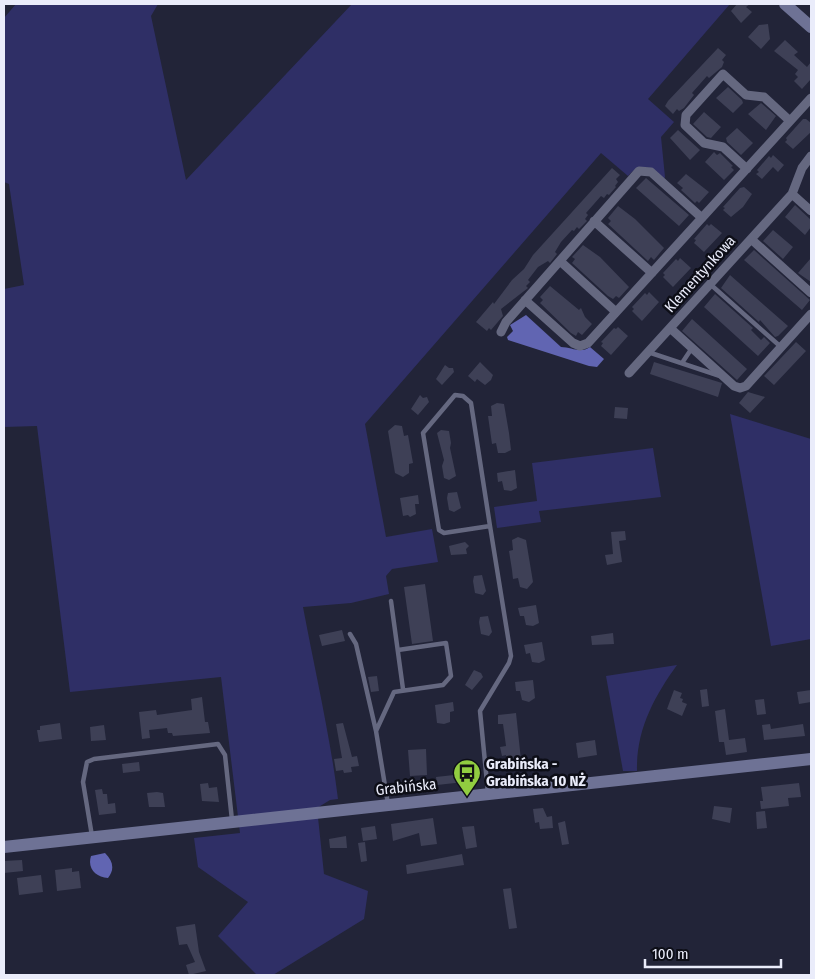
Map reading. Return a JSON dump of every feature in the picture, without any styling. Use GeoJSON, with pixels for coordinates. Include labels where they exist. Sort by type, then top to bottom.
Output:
{"type":"FeatureCollection","features":[{"type":"Feature","properties":{"kind":"street"},"geometry":{"type":"LineString","coordinates":[[785,4],[811,26]]}},
{"type":"Feature","properties":{"kind":"street"},"geometry":{"type":"LineString","coordinates":[[747,169],[723,147],[704,143],[688,129],[684,122],[686,115],[723,74],[744,93],[764,97],[790,121]]}},
{"type":"Feature","properties":{"kind":"street"},"geometry":{"type":"LineString","coordinates":[[525,300],[573,343],[580,346],[588,343],[811,98]]}},
{"type":"Feature","properties":{"kind":"street","name":"Klementynkowa"},"geometry":{"type":"LineString","coordinates":[[629,374],[792,194],[802,168],[811,156]]}},
{"type":"Feature","properties":{"kind":"street"},"geometry":{"type":"LineString","coordinates":[[502,332],[506,322],[636,173],[643,170],[651,172],[702,218]]}},
{"type":"Feature","properties":{"kind":"street"},"geometry":{"type":"LineString","coordinates":[[792,194],[811,211]]}},
{"type":"Feature","properties":{"kind":"street"},"geometry":{"type":"LineString","coordinates":[[594,221],[652,273]]}},
{"type":"Feature","properties":{"kind":"street","name":"Klementynkowa"},"geometry":{"type":"LineString","coordinates":[[751,239],[811,293]]}},
{"type":"Feature","properties":{"kind":"street"},"geometry":{"type":"LineString","coordinates":[[560,261],[616,312]]}},
{"type":"Feature","properties":{"kind":"street","name":"Klementynkowa"},"geometry":{"type":"LineString","coordinates":[[670,328],[734,386],[743,387],[811,314]]}},
{"type":"Feature","properties":{"kind":"street","name":"Grabińska"},"geometry":{"type":"LineString","coordinates":[[4,847],[811,759]]}},
{"type":"Feature","properties":{"kind":"lane"},"geometry":{"type":"LineString","coordinates":[[710,284],[781,347]]}},
{"type":"Feature","properties":{"kind":"lane"},"geometry":{"type":"LineString","coordinates":[[682,363],[692,348]]}},
{"type":"Feature","properties":{"kind":"lane"},"geometry":{"type":"LineString","coordinates":[[648,352],[724,377]]}},
{"type":"Feature","properties":{"kind":"lane"},"geometry":{"type":"LineString","coordinates":[[488,795],[480,710],[509,663],[511,656],[490,526],[470,403],[463,396],[456,395],[423,433],[439,530],[444,533],[490,526]]}},
{"type":"Feature","properties":{"kind":"lane"},"geometry":{"type":"LineString","coordinates":[[391,601],[403,689]]}},
{"type":"Feature","properties":{"kind":"lane"},"geometry":{"type":"LineString","coordinates":[[350,634],[356,644],[376,731],[389,806]]}},
{"type":"Feature","properties":{"kind":"lane"},"geometry":{"type":"LineString","coordinates":[[376,731],[394,692],[403,689],[443,685],[451,676],[446,643],[398,650]]}},
{"type":"Feature","properties":{"kind":"lane"},"geometry":{"type":"LineString","coordinates":[[93,837],[82,782],[87,762],[94,759],[218,744],[224,755],[232,821]]}},
{"type":"Feature","properties":{"kind":"shaded area"},"geometry":{"type":"Polygon","coordinates":[[[16,4],[158,4],[151,16],[186,180],[352,4],[730,4],[648,99],[674,122],[661,137],[664,179],[655,171],[646,167],[638,168],[628,176],[601,153],[365,424],[386,537],[432,529],[438,562],[392,569],[386,576],[389,594],[351,603],[303,607],[327,727],[338,799],[330,800],[317,808],[324,874],[368,891],[364,919],[273,975],[257,975],[218,936],[248,902],[198,867],[194,838],[240,833],[221,677],[70,692],[37,426],[4,427],[4,289],[24,285],[9,184],[4,182],[4,18],[16,4]]]}},
{"type":"Feature","properties":{"kind":"shaded area"},"geometry":{"type":"Polygon","coordinates":[[[730,414],[811,439],[811,639],[771,646],[730,414]]]}},
{"type":"Feature","properties":{"kind":"shaded area"},"geometry":{"type":"Polygon","coordinates":[[[653,448],[661,497],[539,511],[541,522],[497,528],[494,507],[537,501],[532,463],[653,448]]]}},
{"type":"Feature","properties":{"kind":"shaded area"},"geometry":{"type":"Polygon","coordinates":[[[677,665],[661,689],[643,728],[637,756],[637,771],[623,771],[606,676],[677,665]]]}},
{"type":"Feature","properties":{"kind":"water"},"geometry":{"type":"Polygon","coordinates":[[[526,315],[561,347],[583,350],[590,347],[604,359],[597,367],[589,366],[508,340],[507,337],[513,331],[510,325],[526,315]]]}},
{"type":"Feature","properties":{"kind":"water"},"geometry":{"type":"Polygon","coordinates":[[[105,853],[112,865],[112,871],[108,878],[93,872],[90,865],[91,856],[105,853]]]}},
{"type":"Feature","properties":{"kind":"building"},"geometry":{"type":"Polygon","coordinates":[[[737,4],[750,4],[746,7],[752,12],[741,23],[731,11],[737,4]]]}},
{"type":"Feature","properties":{"kind":"building"},"geometry":{"type":"Polygon","coordinates":[[[768,24],[770,39],[761,49],[748,37],[759,25],[768,24]]]}},
{"type":"Feature","properties":{"kind":"building"},"geometry":{"type":"Polygon","coordinates":[[[785,40],[798,52],[794,55],[807,67],[811,62],[811,79],[802,89],[794,81],[798,77],[795,74],[798,70],[774,51],[785,40]]]}},
{"type":"Feature","properties":{"kind":"building"},"geometry":{"type":"Polygon","coordinates":[[[718,48],[726,55],[722,60],[724,62],[722,67],[709,78],[707,76],[692,93],[694,95],[684,108],[679,111],[677,109],[673,114],[665,106],[668,101],[718,48]]]}},
{"type":"Feature","properties":{"kind":"building"},"geometry":{"type":"Polygon","coordinates":[[[728,87],[743,103],[733,113],[716,98],[728,87]]]}},
{"type":"Feature","properties":{"kind":"building"},"geometry":{"type":"Polygon","coordinates":[[[761,103],[776,116],[766,130],[748,114],[761,103]]]}},
{"type":"Feature","properties":{"kind":"building"},"geometry":{"type":"Polygon","coordinates":[[[704,112],[721,127],[711,138],[707,137],[693,124],[704,112]]]}},
{"type":"Feature","properties":{"kind":"building"},"geometry":{"type":"Polygon","coordinates":[[[803,119],[811,123],[811,132],[793,149],[785,142],[786,138],[803,119]]]}},
{"type":"Feature","properties":{"kind":"building"},"geometry":{"type":"Polygon","coordinates":[[[737,128],[753,143],[741,155],[727,142],[726,138],[737,128]]]}},
{"type":"Feature","properties":{"kind":"building"},"geometry":{"type":"Polygon","coordinates":[[[678,130],[700,150],[690,160],[670,138],[678,130]]]}},
{"type":"Feature","properties":{"kind":"building"},"geometry":{"type":"Polygon","coordinates":[[[714,152],[717,155],[720,153],[733,166],[731,167],[734,170],[724,180],[705,162],[714,152]]]}},
{"type":"Feature","properties":{"kind":"building"},"geometry":{"type":"Polygon","coordinates":[[[773,155],[784,165],[778,172],[773,167],[762,179],[756,174],[759,172],[757,170],[769,156],[771,158],[773,155]]]}},
{"type":"Feature","properties":{"kind":"building"},"geometry":{"type":"Polygon","coordinates":[[[612,168],[620,175],[616,179],[618,182],[616,187],[604,198],[601,196],[586,213],[588,215],[585,219],[587,221],[579,229],[577,227],[574,231],[572,230],[561,242],[555,252],[557,254],[550,263],[548,261],[538,267],[528,280],[530,282],[526,286],[528,288],[501,309],[503,316],[491,330],[489,328],[487,331],[476,322],[493,302],[494,304],[512,280],[524,269],[533,255],[612,168]]]}},
{"type":"Feature","properties":{"kind":"building"},"geometry":{"type":"Polygon","coordinates":[[[686,174],[709,192],[699,203],[697,201],[695,203],[681,190],[683,188],[677,183],[686,174]]]}},
{"type":"Feature","properties":{"kind":"building"},"geometry":{"type":"Polygon","coordinates":[[[646,178],[689,215],[679,226],[636,188],[646,178]]]}},
{"type":"Feature","properties":{"kind":"building"},"geometry":{"type":"Polygon","coordinates":[[[744,187],[752,194],[743,207],[731,217],[723,210],[725,208],[723,207],[740,188],[744,187]]]}},
{"type":"Feature","properties":{"kind":"building"},"geometry":{"type":"Polygon","coordinates":[[[795,205],[811,220],[811,227],[805,235],[785,217],[795,205]]]}},
{"type":"Feature","properties":{"kind":"building"},"geometry":{"type":"Polygon","coordinates":[[[618,206],[635,219],[664,248],[654,260],[651,257],[648,261],[608,224],[611,221],[608,218],[618,206]]]}},
{"type":"Feature","properties":{"kind":"building"},"geometry":{"type":"Polygon","coordinates":[[[707,224],[709,226],[711,224],[722,233],[704,252],[694,243],[696,240],[694,239],[707,224]]]}},
{"type":"Feature","properties":{"kind":"building"},"geometry":{"type":"Polygon","coordinates":[[[773,230],[793,247],[783,259],[763,241],[773,230]]]}},
{"type":"Feature","properties":{"kind":"building"},"geometry":{"type":"Polygon","coordinates":[[[583,245],[600,257],[629,287],[619,298],[616,296],[613,299],[608,296],[572,263],[575,259],[572,257],[583,245]]]}},
{"type":"Feature","properties":{"kind":"building"},"geometry":{"type":"Polygon","coordinates":[[[754,250],[810,300],[802,310],[744,260],[754,250]]]}},
{"type":"Feature","properties":{"kind":"building"},"geometry":{"type":"Polygon","coordinates":[[[680,258],[691,268],[673,287],[663,277],[665,275],[663,273],[676,259],[678,261],[680,258]]]}},
{"type":"Feature","properties":{"kind":"building"},"geometry":{"type":"Polygon","coordinates":[[[811,258],[811,282],[798,273],[811,258]]]}},
{"type":"Feature","properties":{"kind":"building"},"geometry":{"type":"Polygon","coordinates":[[[730,275],[788,326],[778,336],[775,337],[760,320],[759,322],[721,288],[730,275]]]}},
{"type":"Feature","properties":{"kind":"building"},"geometry":{"type":"Polygon","coordinates":[[[550,286],[579,310],[581,308],[585,317],[592,324],[582,335],[578,332],[576,336],[571,333],[540,303],[543,300],[540,297],[550,286]]]}},
{"type":"Feature","properties":{"kind":"building"},"geometry":{"type":"Polygon","coordinates":[[[649,292],[659,302],[642,321],[632,311],[634,309],[632,307],[645,293],[647,295],[649,292]]]}},
{"type":"Feature","properties":{"kind":"building"},"geometry":{"type":"Polygon","coordinates":[[[715,294],[753,328],[751,330],[761,340],[764,337],[770,343],[758,356],[704,307],[715,294]]]}},
{"type":"Feature","properties":{"kind":"building"},"geometry":{"type":"Polygon","coordinates":[[[692,319],[747,369],[737,380],[682,331],[692,319]]]}},
{"type":"Feature","properties":{"kind":"building"},"geometry":{"type":"Polygon","coordinates":[[[618,327],[628,336],[611,355],[601,346],[603,343],[601,342],[614,328],[618,327]]]}},
{"type":"Feature","properties":{"kind":"building"},"geometry":{"type":"Polygon","coordinates":[[[796,342],[806,351],[774,385],[764,376],[796,342]]]}},
{"type":"Feature","properties":{"kind":"building"},"geometry":{"type":"Polygon","coordinates":[[[480,362],[493,375],[491,380],[485,385],[477,379],[475,382],[468,376],[480,362]]]}},
{"type":"Feature","properties":{"kind":"building"},"geometry":{"type":"Polygon","coordinates":[[[654,362],[722,383],[718,397],[650,374],[654,362]]]}},
{"type":"Feature","properties":{"kind":"building"},"geometry":{"type":"Polygon","coordinates":[[[445,365],[453,368],[454,372],[442,385],[436,379],[445,365]]]}},
{"type":"Feature","properties":{"kind":"building"},"geometry":{"type":"Polygon","coordinates":[[[748,392],[765,397],[750,413],[739,403],[748,392]]]}},
{"type":"Feature","properties":{"kind":"building"},"geometry":{"type":"Polygon","coordinates":[[[420,395],[423,398],[427,397],[429,402],[418,415],[411,409],[420,395]]]}},
{"type":"Feature","properties":{"kind":"building"},"geometry":{"type":"Polygon","coordinates":[[[497,403],[504,404],[509,433],[511,450],[505,453],[498,453],[496,443],[492,444],[488,416],[492,416],[491,406],[497,403]]]}},
{"type":"Feature","properties":{"kind":"building"},"geometry":{"type":"Polygon","coordinates":[[[615,407],[628,408],[627,419],[614,418],[615,407]]]}},
{"type":"Feature","properties":{"kind":"building"},"geometry":{"type":"Polygon","coordinates":[[[395,425],[402,426],[404,436],[408,435],[413,463],[409,464],[409,473],[403,477],[395,473],[388,431],[395,425]]]}},
{"type":"Feature","properties":{"kind":"building"},"geometry":{"type":"Polygon","coordinates":[[[441,430],[449,431],[451,443],[450,448],[456,476],[449,480],[444,478],[442,466],[444,460],[437,433],[441,430]]]}},
{"type":"Feature","properties":{"kind":"building"},"geometry":{"type":"Polygon","coordinates":[[[515,470],[517,488],[511,491],[504,490],[502,481],[498,482],[497,473],[515,470]]]}},
{"type":"Feature","properties":{"kind":"building"},"geometry":{"type":"Polygon","coordinates":[[[457,492],[461,508],[454,512],[449,510],[447,498],[448,493],[457,492]]]}},
{"type":"Feature","properties":{"kind":"building"},"geometry":{"type":"Polygon","coordinates":[[[418,495],[419,504],[415,504],[416,514],[410,517],[408,515],[403,516],[400,498],[418,495]]]}},
{"type":"Feature","properties":{"kind":"building"},"geometry":{"type":"Polygon","coordinates":[[[625,531],[626,540],[619,541],[622,562],[607,565],[605,555],[613,554],[611,532],[625,531]]]}},
{"type":"Feature","properties":{"kind":"building"},"geometry":{"type":"Polygon","coordinates":[[[518,537],[526,540],[533,582],[527,589],[520,587],[518,578],[513,579],[509,551],[513,550],[512,540],[518,537]]]}},
{"type":"Feature","properties":{"kind":"building"},"geometry":{"type":"Polygon","coordinates":[[[465,542],[469,546],[466,549],[467,554],[451,555],[449,546],[465,542]]]}},
{"type":"Feature","properties":{"kind":"building"},"geometry":{"type":"Polygon","coordinates":[[[482,575],[486,591],[483,595],[475,593],[473,581],[474,576],[482,575]]]}},
{"type":"Feature","properties":{"kind":"building"},"geometry":{"type":"Polygon","coordinates":[[[425,584],[433,641],[412,644],[404,587],[425,584]]]}},
{"type":"Feature","properties":{"kind":"building"},"geometry":{"type":"Polygon","coordinates":[[[536,605],[539,623],[533,626],[526,625],[524,616],[520,616],[518,608],[536,605]]]}},
{"type":"Feature","properties":{"kind":"building"},"geometry":{"type":"Polygon","coordinates":[[[488,616],[492,632],[489,636],[481,634],[479,622],[480,617],[488,616]]]}},
{"type":"Feature","properties":{"kind":"building"},"geometry":{"type":"Polygon","coordinates":[[[342,630],[345,641],[322,646],[319,635],[342,630]]]}},
{"type":"Feature","properties":{"kind":"building"},"geometry":{"type":"Polygon","coordinates":[[[613,633],[614,644],[592,645],[591,636],[613,633]]]}},
{"type":"Feature","properties":{"kind":"building"},"geometry":{"type":"Polygon","coordinates":[[[542,642],[545,660],[539,663],[532,662],[530,653],[526,654],[524,645],[542,642]]]}},
{"type":"Feature","properties":{"kind":"building"},"geometry":{"type":"Polygon","coordinates":[[[474,670],[481,673],[483,677],[472,690],[465,685],[474,670]]]}},
{"type":"Feature","properties":{"kind":"building"},"geometry":{"type":"Polygon","coordinates":[[[377,676],[379,691],[371,692],[368,677],[377,676]]]}},
{"type":"Feature","properties":{"kind":"building"},"geometry":{"type":"Polygon","coordinates":[[[533,680],[535,698],[529,702],[522,700],[520,691],[516,691],[515,682],[533,680]]]}},
{"type":"Feature","properties":{"kind":"building"},"geometry":{"type":"Polygon","coordinates":[[[707,689],[709,706],[702,707],[700,690],[707,689]]]}},
{"type":"Feature","properties":{"kind":"building"},"geometry":{"type":"Polygon","coordinates":[[[674,690],[682,693],[680,698],[683,699],[682,702],[687,704],[682,716],[667,709],[674,690]]]}},
{"type":"Feature","properties":{"kind":"building"},"geometry":{"type":"Polygon","coordinates":[[[811,690],[811,702],[799,704],[797,692],[811,690]]]}},
{"type":"Feature","properties":{"kind":"building"},"geometry":{"type":"Polygon","coordinates":[[[202,697],[205,722],[208,722],[210,733],[173,736],[172,733],[168,733],[167,728],[149,730],[150,738],[142,739],[139,712],[156,710],[157,715],[192,710],[191,699],[202,697]]]}},
{"type":"Feature","properties":{"kind":"building"},"geometry":{"type":"Polygon","coordinates":[[[764,699],[766,714],[757,715],[755,700],[764,699]]]}},
{"type":"Feature","properties":{"kind":"building"},"geometry":{"type":"Polygon","coordinates":[[[453,702],[454,711],[450,712],[450,722],[444,724],[437,723],[435,705],[453,702]]]}},
{"type":"Feature","properties":{"kind":"building"},"geometry":{"type":"Polygon","coordinates":[[[725,709],[729,740],[745,738],[747,752],[726,755],[724,742],[719,742],[715,711],[725,709]]]}},
{"type":"Feature","properties":{"kind":"building"},"geometry":{"type":"Polygon","coordinates":[[[516,713],[521,760],[515,766],[508,765],[506,755],[502,756],[500,747],[506,746],[503,724],[498,724],[498,715],[516,713]]]}},
{"type":"Feature","properties":{"kind":"building"},"geometry":{"type":"Polygon","coordinates":[[[60,723],[62,739],[39,742],[37,730],[40,730],[40,726],[60,723]]]}},
{"type":"Feature","properties":{"kind":"building"},"geometry":{"type":"Polygon","coordinates":[[[343,723],[352,757],[357,756],[359,766],[351,767],[352,772],[344,773],[343,770],[336,771],[334,759],[342,758],[336,724],[343,723]]]}},
{"type":"Feature","properties":{"kind":"building"},"geometry":{"type":"Polygon","coordinates":[[[770,724],[771,729],[803,724],[805,736],[764,740],[762,725],[770,724]]]}},
{"type":"Feature","properties":{"kind":"building"},"geometry":{"type":"Polygon","coordinates":[[[104,725],[106,740],[91,741],[90,727],[104,725]]]}},
{"type":"Feature","properties":{"kind":"building"},"geometry":{"type":"Polygon","coordinates":[[[595,740],[597,755],[578,758],[576,743],[595,740]]]}},
{"type":"Feature","properties":{"kind":"building"},"geometry":{"type":"Polygon","coordinates":[[[426,749],[427,775],[410,776],[408,750],[426,749]]]}},
{"type":"Feature","properties":{"kind":"building"},"geometry":{"type":"Polygon","coordinates":[[[139,762],[140,771],[123,773],[122,764],[139,762]]]}},
{"type":"Feature","properties":{"kind":"building"},"geometry":{"type":"Polygon","coordinates":[[[463,774],[464,782],[437,785],[436,777],[463,774]]]}},
{"type":"Feature","properties":{"kind":"building"},"geometry":{"type":"Polygon","coordinates":[[[208,783],[209,788],[217,787],[219,802],[202,801],[200,784],[208,783]]]}},
{"type":"Feature","properties":{"kind":"building"},"geometry":{"type":"Polygon","coordinates":[[[799,783],[801,797],[788,798],[789,806],[761,809],[760,801],[763,801],[761,787],[799,783]]]}},
{"type":"Feature","properties":{"kind":"building"},"geometry":{"type":"Polygon","coordinates":[[[102,789],[103,794],[107,794],[108,804],[115,803],[116,813],[99,815],[95,790],[102,789]]]}},
{"type":"Feature","properties":{"kind":"building"},"geometry":{"type":"Polygon","coordinates":[[[147,793],[163,793],[165,807],[149,807],[147,793]]]}},
{"type":"Feature","properties":{"kind":"building"},"geometry":{"type":"Polygon","coordinates":[[[714,806],[732,808],[730,823],[712,819],[714,806]]]}},
{"type":"Feature","properties":{"kind":"building"},"geometry":{"type":"Polygon","coordinates":[[[543,808],[547,817],[552,816],[553,828],[540,829],[539,822],[535,823],[533,809],[543,808]]]}},
{"type":"Feature","properties":{"kind":"building"},"geometry":{"type":"Polygon","coordinates":[[[765,811],[767,828],[757,829],[756,812],[765,811]]]}},
{"type":"Feature","properties":{"kind":"building"},"geometry":{"type":"Polygon","coordinates":[[[433,818],[437,844],[421,846],[419,833],[393,841],[391,824],[433,818]]]}},
{"type":"Feature","properties":{"kind":"building"},"geometry":{"type":"Polygon","coordinates":[[[565,821],[569,844],[562,845],[558,823],[565,821]]]}},
{"type":"Feature","properties":{"kind":"building"},"geometry":{"type":"Polygon","coordinates":[[[375,826],[377,839],[363,841],[361,828],[375,826]]]}},
{"type":"Feature","properties":{"kind":"building"},"geometry":{"type":"Polygon","coordinates":[[[474,826],[477,847],[466,849],[462,827],[474,826]]]}},
{"type":"Feature","properties":{"kind":"building"},"geometry":{"type":"Polygon","coordinates":[[[346,836],[347,848],[330,848],[329,839],[346,836]]]}},
{"type":"Feature","properties":{"kind":"building"},"geometry":{"type":"Polygon","coordinates":[[[365,842],[367,861],[361,862],[358,843],[365,842]]]}},
{"type":"Feature","properties":{"kind":"building"},"geometry":{"type":"Polygon","coordinates":[[[462,854],[464,865],[407,874],[406,865],[462,854]]]}},
{"type":"Feature","properties":{"kind":"building"},"geometry":{"type":"Polygon","coordinates":[[[22,860],[23,871],[4,873],[4,861],[22,860]]]}},
{"type":"Feature","properties":{"kind":"building"},"geometry":{"type":"Polygon","coordinates":[[[72,868],[72,872],[79,871],[81,888],[57,891],[55,870],[72,868]]]}},
{"type":"Feature","properties":{"kind":"building"},"geometry":{"type":"Polygon","coordinates":[[[41,875],[43,892],[19,895],[17,878],[41,875]]]}},
{"type":"Feature","properties":{"kind":"building"},"geometry":{"type":"Polygon","coordinates":[[[511,888],[517,928],[509,929],[503,889],[511,888]]]}},
{"type":"Feature","properties":{"kind":"building"},"geometry":{"type":"Polygon","coordinates":[[[195,924],[199,952],[206,971],[189,975],[186,965],[195,962],[187,944],[179,945],[176,927],[195,924]]]}},
{"type":"Feature","properties":{"kind":"place","name":"Grabińska - Grabińska 10 NŻ"},"geometry":{"type":"Point","coordinates":[467,797]}}]}
